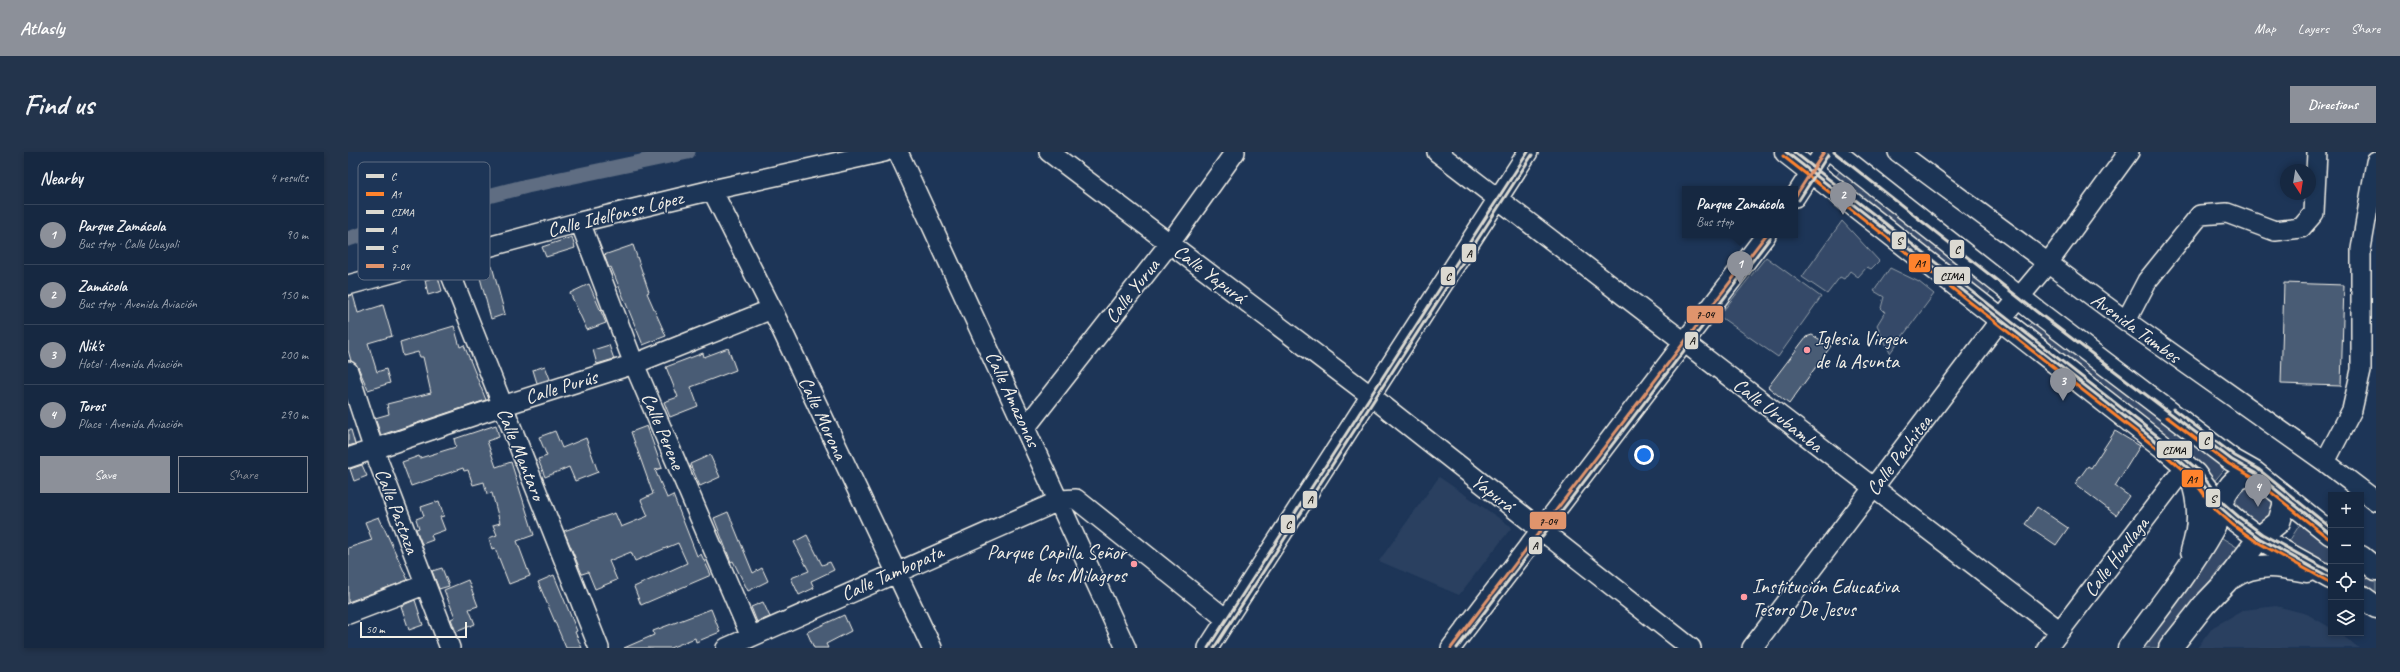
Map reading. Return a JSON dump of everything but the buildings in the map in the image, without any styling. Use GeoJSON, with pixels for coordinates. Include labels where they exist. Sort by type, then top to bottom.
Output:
{"type":"FeatureCollection","features":[{"type":"Feature","properties":{"kind":"main road"},"geometry":{"type":"LineString","coordinates":[[1786,152],[2001,319],[2187,467],[2195,474],[2219,506],[2259,538],[2328,575]]}},
{"type":"Feature","properties":{"kind":"main road"},"geometry":{"type":"LineString","coordinates":[[1834,152],[2019,297],[2232,460],[2255,473],[2328,532]]}},
{"type":"Feature","properties":{"kind":"main road"},"geometry":{"type":"LineString","coordinates":[[2184,574],[2199,523],[2194,484],[2187,467]]}},
{"type":"Feature","properties":{"kind":"main road"},"geometry":{"type":"LineString","coordinates":[[2129,648],[2184,574],[2214,528],[2219,506],[2234,482],[2255,473]]}},
{"type":"Feature","properties":{"kind":"main road"},"geometry":{"type":"LineString","coordinates":[[2170,648],[2204,605],[2227,581],[2259,538],[2279,522],[2284,506],[2284,497]]}},
{"type":"Feature","properties":{"kind":"main road"},"geometry":{"type":"LineString","coordinates":[[2364,560],[2376,569]]}},
{"type":"Feature","properties":{"kind":"main road"},"geometry":{"type":"LineString","coordinates":[[2227,581],[2238,573],[2262,565],[2281,566],[2328,576]]}},
{"type":"Feature","properties":{"kind":"main road"},"geometry":{"type":"LineString","coordinates":[[2364,598],[2376,607]]}},
{"type":"Feature","properties":{"kind":"street","name":"Calle Idelfonso López"},"geometry":{"type":"LineString","coordinates":[[490,247],[580,222],[712,190],[884,152]]}},
{"type":"Feature","properties":{"kind":"street","name":"Calle Amazonas"},"geometry":{"type":"LineString","coordinates":[[898,152],[1060,500],[1126,648]]}},
{"type":"Feature","properties":{"kind":"street","name":"Calle Yapurá"},"geometry":{"type":"LineString","coordinates":[[1050,152],[1371,396]]}},
{"type":"Feature","properties":{"kind":"street","name":"Calle Yurua"},"geometry":{"type":"LineString","coordinates":[[1026,427],[1170,243],[1235,152]]}},
{"type":"Feature","properties":{"kind":"street"},"geometry":{"type":"LineString","coordinates":[[1437,152],[1498,198]]}},
{"type":"Feature","properties":{"kind":"street"},"geometry":{"type":"LineString","coordinates":[[1208,648],[1528,152]]}},
{"type":"Feature","properties":{"kind":"street"},"geometry":{"type":"LineString","coordinates":[[1798,192],[1810,171],[1824,152]]}},
{"type":"Feature","properties":{"kind":"street","name":"Avenida Tumbes"},"geometry":{"type":"LineString","coordinates":[[1898,152],[2126,321],[2325,462],[2376,501]]}},
{"type":"Feature","properties":{"kind":"street","name":"Calle Pachitea"},"geometry":{"type":"LineString","coordinates":[[1752,648],[1874,489],[2001,319],[2048,263],[2130,152]]}},
{"type":"Feature","properties":{"kind":"street"},"geometry":{"type":"LineString","coordinates":[[2126,321],[2147,281],[2200,215],[2227,213],[2275,230],[2301,228],[2314,213],[2316,152]]}},
{"type":"Feature","properties":{"kind":"street"},"geometry":{"type":"LineString","coordinates":[[2325,462],[2352,410],[2361,370],[2362,249],[2376,162]]}},
{"type":"Feature","properties":{"kind":"street","name":"Calle Morona"},"geometry":{"type":"LineString","coordinates":[[712,190],[772,310],[932,648]]}},
{"type":"Feature","properties":{"kind":"street","name":"Calle Urubamba"},"geometry":{"type":"LineString","coordinates":[[1498,198],[1684,343],[2060,631]]}},
{"type":"Feature","properties":{"kind":"street","name":"Calle Perene"},"geometry":{"type":"LineString","coordinates":[[580,222],[634,364],[751,636]]}},
{"type":"Feature","properties":{"kind":"street"},"geometry":{"type":"LineString","coordinates":[[1451,648],[1764,238]]}},
{"type":"Feature","properties":{"kind":"street","name":"Calle Idelfonso López"},"geometry":{"type":"LineString","coordinates":[[348,285],[367,280]]}},
{"type":"Feature","properties":{"kind":"street","name":"Calle Mantaro"},"geometry":{"type":"LineString","coordinates":[[453,280],[599,648]]}},
{"type":"Feature","properties":{"kind":"street","name":"Calle Purús"},"geometry":{"type":"LineString","coordinates":[[348,458],[502,406],[634,364],[772,310]]}},
{"type":"Feature","properties":{"kind":"street","name":"Calle Pastaza"},"geometry":{"type":"LineString","coordinates":[[348,371],[374,450],[424,585],[450,648]]}},
{"type":"Feature","properties":{"kind":"street","name":"Yapurá"},"geometry":{"type":"LineString","coordinates":[[1371,396],[1691,648]]}},
{"type":"Feature","properties":{"kind":"street","name":"Calle Huallaga"},"geometry":{"type":"LineString","coordinates":[[2047,648],[2179,475],[2187,467]]}},
{"type":"Feature","properties":{"kind":"street"},"geometry":{"type":"LineString","coordinates":[[1060,500],[1076,499],[1226,619]]}},
{"type":"Feature","properties":{"kind":"street","name":"Calle Tambopata"},"geometry":{"type":"LineString","coordinates":[[726,648],[895,571],[1060,500]]}},
{"type":"Feature","properties":{"kind":"street"},"geometry":{"type":"LineString","coordinates":[[348,614],[424,585]]}},
{"type":"Feature","properties":{"kind":"shaded area"},"geometry":{"type":"Polygon","coordinates":[[[1843,167],[1995,286],[1985,298],[1833,180],[1843,167]]]}},
{"type":"Feature","properties":{"kind":"shaded area"},"geometry":{"type":"Polygon","coordinates":[[[1842,221],[1879,261],[1871,269],[1867,267],[1858,277],[1850,271],[1844,279],[1840,277],[1827,294],[1802,277],[1842,221]]]}},
{"type":"Feature","properties":{"kind":"shaded area"},"geometry":{"type":"Polygon","coordinates":[[[1766,257],[1821,297],[1778,357],[1719,316],[1766,257]]]}},
{"type":"Feature","properties":{"kind":"shaded area"},"geometry":{"type":"Polygon","coordinates":[[[1890,268],[1919,282],[1934,294],[1890,353],[1877,325],[1885,312],[1881,308],[1884,297],[1874,291],[1890,268]]]}},
{"type":"Feature","properties":{"kind":"shaded area"},"geometry":{"type":"Polygon","coordinates":[[[2034,319],[2228,465],[2212,484],[2025,330],[2034,319]]]}},
{"type":"Feature","properties":{"kind":"shaded area"},"geometry":{"type":"Polygon","coordinates":[[[1439,477],[1512,527],[1459,595],[1379,561],[1439,477]]]}},
{"type":"Feature","properties":{"kind":"shaded area"},"geometry":{"type":"Polygon","coordinates":[[[2252,487],[2258,489],[2274,502],[2276,513],[2261,525],[2256,523],[2236,504],[2238,494],[2242,490],[2252,487]]]}},
{"type":"Feature","properties":{"kind":"shaded area"},"geometry":{"type":"Polygon","coordinates":[[[2302,521],[2328,541],[2328,566],[2288,543],[2302,521]]]}},
{"type":"Feature","properties":{"kind":"shaded area"},"geometry":{"type":"Polygon","coordinates":[[[2219,536],[2240,549],[2220,568],[2159,648],[2140,648],[2219,536]]]}},
{"type":"Feature","properties":{"kind":"shaded area"},"geometry":{"type":"Polygon","coordinates":[[[2364,568],[2376,578],[2376,599],[2364,590],[2364,568]]]}},
{"type":"Feature","properties":{"kind":"shaded area"},"geometry":{"type":"Polygon","coordinates":[[[2276,606],[2307,614],[2328,626],[2328,636],[2343,636],[2359,648],[2197,648],[2213,627],[2244,610],[2276,606]]]}},
{"type":"Feature","properties":{"kind":"waterway"},"geometry":{"type":"LineString","coordinates":[[490,196],[527,186],[688,152]]}},
{"type":"Feature","properties":{"kind":"waterway"},"geometry":{"type":"LineString","coordinates":[[348,239],[358,236]]}},
{"type":"Feature","properties":{"kind":"transit line","name":"C"},"geometry":{"type":"LineString","coordinates":[[1208,648],[1528,152]]}},
{"type":"Feature","properties":{"kind":"transit line","name":"S"},"geometry":{"type":"LineString","coordinates":[[1786,152],[2166,449],[2195,474],[2219,506],[2236,521],[2259,538],[2328,576]]}},
{"type":"Feature","properties":{"kind":"transit line","name":"CIMA"},"geometry":{"type":"LineString","coordinates":[[1794,152],[2169,445],[2199,471],[2223,503],[2239,517],[2262,534],[2328,570]]}},
{"type":"Feature","properties":{"kind":"transit line","name":"7-04"},"geometry":{"type":"LineString","coordinates":[[1798,192],[1824,152]]}},
{"type":"Feature","properties":{"kind":"transit line","name":"C"},"geometry":{"type":"LineString","coordinates":[[1834,152],[2037,312],[2232,460],[2255,473],[2328,532]]}},
{"type":"Feature","properties":{"kind":"transit line","name":"A"},"geometry":{"type":"LineString","coordinates":[[1214,648],[1532,155]]}},
{"type":"Feature","properties":{"kind":"transit line","name":"A"},"geometry":{"type":"LineString","coordinates":[[1799,200],[1828,155]]}},
{"type":"Feature","properties":{"kind":"transit line","name":"A1"},"geometry":{"type":"LineString","coordinates":[[1783,156],[2163,453],[2191,477],[2215,509],[2233,525],[2257,542],[2328,581]]}},
{"type":"Feature","properties":{"kind":"transit line","name":"7-04"},"geometry":{"type":"LineString","coordinates":[[1451,648],[1764,238]]}},
{"type":"Feature","properties":{"kind":"transit line","name":"A"},"geometry":{"type":"LineString","coordinates":[[1457,648],[1770,238]]}},
{"type":"Feature","properties":{"kind":"transit line","name":"CIMA"},"geometry":{"type":"LineString","coordinates":[[2173,409],[2235,456],[2258,469],[2328,526]]}},
{"type":"Feature","properties":{"kind":"transit line","name":"A1"},"geometry":{"type":"LineString","coordinates":[[2167,417],[2229,464],[2252,477],[2328,538]]}},
{"type":"Feature","properties":{"kind":"place","name":"Zamácola"},"geometry":{"type":"Point","coordinates":[1843,215]}},
{"type":"Feature","properties":{"kind":"place","name":"Parque Zamácola"},"geometry":{"type":"Point","coordinates":[1740,284]}},
{"type":"Feature","properties":{"kind":"place","name":"Iglesia Virgen de la Asunta"},"geometry":{"type":"Point","coordinates":[1807,350]}},
{"type":"Feature","properties":{"kind":"place","name":"Nik's"},"geometry":{"type":"Point","coordinates":[2063,401]}},
{"type":"Feature","properties":{"kind":"place","name":"Toros"},"geometry":{"type":"Point","coordinates":[2258,507]}},
{"type":"Feature","properties":{"kind":"place","name":"Parque Capilla Señor de los Milagros"},"geometry":{"type":"Point","coordinates":[1134,564]}},
{"type":"Feature","properties":{"kind":"place","name":"Institución Educativa Tesoro De Jesus"},"geometry":{"type":"Point","coordinates":[1744,597]}}]}
